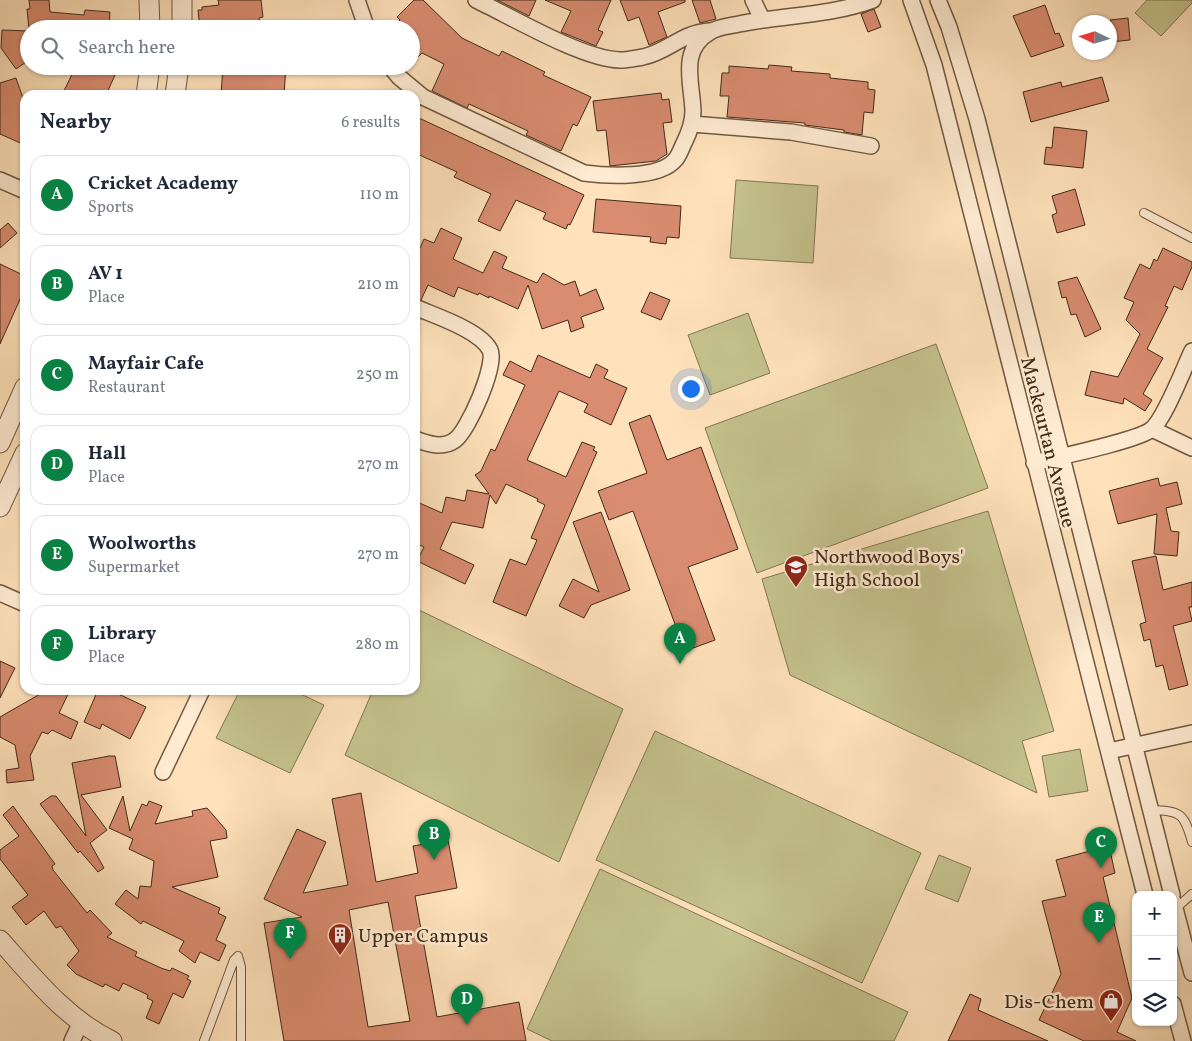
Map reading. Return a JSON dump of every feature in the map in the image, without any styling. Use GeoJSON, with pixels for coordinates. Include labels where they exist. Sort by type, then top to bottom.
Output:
{"type":"FeatureCollection","features":[{"type":"Feature","properties":{"kind":"street"},"geometry":{"type":"LineString","coordinates":[[149,0],[150,20]]}},
{"type":"Feature","properties":{"kind":"street"},"geometry":{"type":"LineString","coordinates":[[182,0],[182,20]]}},
{"type":"Feature","properties":{"kind":"street"},"geometry":{"type":"LineString","coordinates":[[357,0],[364,20]]}},
{"type":"Feature","properties":{"kind":"street"},"geometry":{"type":"LineString","coordinates":[[476,0],[558,40],[598,55],[620,60],[646,56],[695,32],[711,31],[762,19],[818,13],[873,0]]}},
{"type":"Feature","properties":{"kind":"street"},"geometry":{"type":"LineString","coordinates":[[753,0],[762,19]]}},
{"type":"Feature","properties":{"kind":"street","name":"Mackeurtan Avenue"},"geometry":{"type":"LineString","coordinates":[[911,0],[934,65],[1144,891]]}},
{"type":"Feature","properties":{"kind":"street","name":"Mackeurtan Avenue"},"geometry":{"type":"LineString","coordinates":[[938,0],[949,27],[978,119],[1170,891]]}},
{"type":"Feature","properties":{"kind":"street"},"geometry":{"type":"LineString","coordinates":[[420,94],[584,173],[604,176],[639,174],[666,168],[676,160],[692,124],[693,111],[688,74],[690,58],[698,42],[711,31]]}},
{"type":"Feature","properties":{"kind":"street"},"geometry":{"type":"LineString","coordinates":[[147,90],[149,75]]}},
{"type":"Feature","properties":{"kind":"street"},"geometry":{"type":"LineString","coordinates":[[176,90],[178,75]]}},
{"type":"Feature","properties":{"kind":"street"},"geometry":{"type":"LineString","coordinates":[[397,75],[415,90]]}},
{"type":"Feature","properties":{"kind":"street"},"geometry":{"type":"LineString","coordinates":[[692,124],[791,132],[871,146]]}},
{"type":"Feature","properties":{"kind":"street"},"geometry":{"type":"LineString","coordinates":[[0,180],[20,190]]}},
{"type":"Feature","properties":{"kind":"street"},"geometry":{"type":"LineString","coordinates":[[420,309],[484,341],[491,351],[492,363],[485,385],[465,427],[456,440],[444,444],[420,440]]}},
{"type":"Feature","properties":{"kind":"street"},"geometry":{"type":"LineString","coordinates":[[1034,463],[1129,438],[1152,429],[1168,404],[1192,351]]}},
{"type":"Feature","properties":{"kind":"street"},"geometry":{"type":"LineString","coordinates":[[0,443],[20,398]]}},
{"type":"Feature","properties":{"kind":"street"},"geometry":{"type":"LineString","coordinates":[[1152,429],[1192,448]]}},
{"type":"Feature","properties":{"kind":"street"},"geometry":{"type":"LineString","coordinates":[[0,507],[20,464]]}},
{"type":"Feature","properties":{"kind":"street"},"geometry":{"type":"LineString","coordinates":[[0,593],[20,602]]}},
{"type":"Feature","properties":{"kind":"street"},"geometry":{"type":"LineString","coordinates":[[163,772],[200,695]]}},
{"type":"Feature","properties":{"kind":"street"},"geometry":{"type":"LineString","coordinates":[[1109,751],[1192,733]]}},
{"type":"Feature","properties":{"kind":"street","name":"Mackeurtan Avenue"},"geometry":{"type":"LineString","coordinates":[[1177,917],[1192,973]]}},
{"type":"Feature","properties":{"kind":"street"},"geometry":{"type":"LineString","coordinates":[[0,940],[45,989],[81,1022],[112,1041]]}},
{"type":"Feature","properties":{"kind":"street"},"geometry":{"type":"LineString","coordinates":[[1177,1019],[1183,1041]]}},
{"type":"Feature","properties":{"kind":"street"},"geometry":{"type":"LineString","coordinates":[[72,1041],[81,1022]]}},
{"type":"Feature","properties":{"kind":"lane"},"geometry":{"type":"LineString","coordinates":[[1144,213],[1192,238]]}},
{"type":"Feature","properties":{"kind":"lane"},"geometry":{"type":"LineString","coordinates":[[1150,810],[1172,811],[1182,815],[1187,824],[1192,842]]}},
{"type":"Feature","properties":{"kind":"lane"},"geometry":{"type":"LineString","coordinates":[[1177,900],[1192,894]]}},
{"type":"Feature","properties":{"kind":"lane"},"geometry":{"type":"LineString","coordinates":[[204,1041],[234,960],[238,956],[240,957],[241,967],[241,1041]]}},
{"type":"Feature","properties":{"kind":"shaded area"},"geometry":{"type":"Polygon","coordinates":[[[1147,0],[1192,0],[1192,3],[1161,36],[1135,13],[1147,0]]]}},
{"type":"Feature","properties":{"kind":"shaded area"},"geometry":{"type":"Polygon","coordinates":[[[736,180],[818,186],[813,263],[730,258],[736,180]]]}},
{"type":"Feature","properties":{"kind":"shaded area"},"geometry":{"type":"Polygon","coordinates":[[[748,313],[770,373],[710,395],[688,335],[748,313]]]}},
{"type":"Feature","properties":{"kind":"shaded area"},"geometry":{"type":"Polygon","coordinates":[[[936,344],[988,488],[757,573],[705,428],[936,344]]]}},
{"type":"Feature","properties":{"kind":"shaded area"},"geometry":{"type":"Polygon","coordinates":[[[988,511],[1054,731],[1022,741],[1037,793],[790,675],[762,579],[988,511]]]}},
{"type":"Feature","properties":{"kind":"shaded area"},"geometry":{"type":"Polygon","coordinates":[[[420,610],[623,709],[559,862],[345,755],[371,695],[420,695],[420,610]]]}},
{"type":"Feature","properties":{"kind":"shaded area"},"geometry":{"type":"Polygon","coordinates":[[[238,695],[303,695],[324,705],[290,773],[216,738],[238,695]]]}},
{"type":"Feature","properties":{"kind":"shaded area"},"geometry":{"type":"Polygon","coordinates":[[[655,731],[921,853],[862,983],[596,860],[655,731]]]}},
{"type":"Feature","properties":{"kind":"shaded area"},"geometry":{"type":"Polygon","coordinates":[[[1080,749],[1088,791],[1049,797],[1042,756],[1080,749]]]}},
{"type":"Feature","properties":{"kind":"shaded area"},"geometry":{"type":"Polygon","coordinates":[[[939,855],[971,868],[958,902],[925,889],[939,855]]]}},
{"type":"Feature","properties":{"kind":"shaded area"},"geometry":{"type":"Polygon","coordinates":[[[600,869],[908,1012],[894,1041],[552,1041],[527,1029],[600,869]]]}},
{"type":"Feature","properties":{"kind":"building"},"geometry":{"type":"Polygon","coordinates":[[[29,0],[49,0],[50,12],[84,15],[85,10],[110,12],[110,20],[28,20],[27,9],[30,9],[29,0]]]}},
{"type":"Feature","properties":{"kind":"building"},"geometry":{"type":"Polygon","coordinates":[[[218,0],[261,0],[263,17],[259,18],[259,20],[199,20],[198,10],[202,10],[202,7],[219,5],[218,0]]]}},
{"type":"Feature","properties":{"kind":"building"},"geometry":{"type":"Polygon","coordinates":[[[414,0],[423,0],[462,38],[499,56],[502,51],[545,72],[543,75],[591,97],[577,126],[573,124],[561,151],[526,135],[528,131],[469,104],[467,108],[432,91],[444,64],[422,53],[420,55],[420,20],[400,20],[397,17],[414,0]]]}},
{"type":"Feature","properties":{"kind":"building"},"geometry":{"type":"Polygon","coordinates":[[[497,0],[536,0],[529,16],[497,0]]]}},
{"type":"Feature","properties":{"kind":"building"},"geometry":{"type":"Polygon","coordinates":[[[545,0],[611,0],[598,30],[603,32],[596,46],[561,32],[571,11],[545,0]]]}},
{"type":"Feature","properties":{"kind":"building"},"geometry":{"type":"Polygon","coordinates":[[[620,0],[685,0],[685,2],[658,12],[667,37],[649,45],[639,17],[628,21],[620,0]]]}},
{"type":"Feature","properties":{"kind":"building"},"geometry":{"type":"Polygon","coordinates":[[[692,0],[710,0],[716,19],[700,23],[692,0]]]}},
{"type":"Feature","properties":{"kind":"building"},"geometry":{"type":"Polygon","coordinates":[[[1045,5],[1055,34],[1059,33],[1064,46],[1031,57],[1013,16],[1045,5]]]}},
{"type":"Feature","properties":{"kind":"building"},"geometry":{"type":"Polygon","coordinates":[[[874,9],[881,27],[868,32],[861,14],[874,9]]]}},
{"type":"Feature","properties":{"kind":"building"},"geometry":{"type":"Polygon","coordinates":[[[1128,18],[1130,40],[1117,41],[1117,19],[1128,18]]]}},
{"type":"Feature","properties":{"kind":"building"},"geometry":{"type":"Polygon","coordinates":[[[2,30],[20,31],[20,66],[16,69],[1,48],[2,30]]]}},
{"type":"Feature","properties":{"kind":"building"},"geometry":{"type":"Polygon","coordinates":[[[769,65],[792,67],[791,71],[830,74],[830,78],[868,82],[868,89],[875,90],[873,113],[864,112],[862,135],[844,132],[844,130],[805,125],[805,123],[727,117],[729,96],[720,96],[722,73],[729,73],[729,66],[768,69],[769,65]]]}},
{"type":"Feature","properties":{"kind":"building"},"geometry":{"type":"Polygon","coordinates":[[[72,75],[115,75],[108,90],[64,90],[72,75]]]}},
{"type":"Feature","properties":{"kind":"building"},"geometry":{"type":"Polygon","coordinates":[[[222,75],[285,75],[284,90],[221,90],[222,75]]]}},
{"type":"Feature","properties":{"kind":"building"},"geometry":{"type":"Polygon","coordinates":[[[1102,77],[1109,101],[1031,122],[1023,92],[1061,82],[1062,87],[1102,77]]]}},
{"type":"Feature","properties":{"kind":"building"},"geometry":{"type":"Polygon","coordinates":[[[16,78],[20,90],[20,143],[0,134],[0,83],[16,78]]]}},
{"type":"Feature","properties":{"kind":"building"},"geometry":{"type":"Polygon","coordinates":[[[661,93],[662,100],[669,99],[672,122],[663,123],[667,154],[656,161],[610,166],[606,130],[597,131],[593,101],[661,93]]]}},
{"type":"Feature","properties":{"kind":"building"},"geometry":{"type":"Polygon","coordinates":[[[420,118],[584,195],[570,225],[568,224],[566,229],[543,219],[546,213],[516,200],[500,231],[478,221],[491,194],[454,177],[457,172],[420,155],[420,118]]]}},
{"type":"Feature","properties":{"kind":"building"},"geometry":{"type":"Polygon","coordinates":[[[1054,127],[1087,131],[1083,168],[1044,164],[1046,147],[1052,148],[1054,127]]]}},
{"type":"Feature","properties":{"kind":"building"},"geometry":{"type":"Polygon","coordinates":[[[1075,189],[1085,225],[1057,233],[1052,215],[1057,213],[1052,196],[1075,189]]]}},
{"type":"Feature","properties":{"kind":"building"},"geometry":{"type":"Polygon","coordinates":[[[596,199],[681,206],[679,238],[667,237],[666,244],[650,242],[651,237],[593,232],[596,199]]]}},
{"type":"Feature","properties":{"kind":"building"},"geometry":{"type":"Polygon","coordinates":[[[8,223],[17,233],[0,248],[0,230],[8,223]]]}},
{"type":"Feature","properties":{"kind":"building"},"geometry":{"type":"Polygon","coordinates":[[[441,228],[462,238],[453,259],[483,273],[494,251],[507,257],[502,268],[537,283],[543,273],[564,285],[575,281],[580,296],[596,289],[604,309],[581,317],[584,327],[571,332],[568,320],[542,329],[528,285],[518,309],[489,296],[489,298],[479,293],[478,295],[458,287],[454,297],[428,285],[420,300],[420,248],[424,239],[434,243],[441,228]]]}},
{"type":"Feature","properties":{"kind":"building"},"geometry":{"type":"Polygon","coordinates":[[[1163,248],[1192,262],[1192,267],[1182,290],[1174,286],[1165,306],[1168,307],[1147,349],[1163,358],[1143,394],[1152,400],[1145,411],[1124,398],[1123,404],[1085,395],[1091,371],[1118,377],[1140,334],[1126,320],[1134,302],[1124,298],[1140,264],[1150,269],[1154,259],[1157,261],[1163,248]]]}},
{"type":"Feature","properties":{"kind":"building"},"geometry":{"type":"Polygon","coordinates":[[[0,264],[20,274],[20,299],[0,344],[0,264]]]}},
{"type":"Feature","properties":{"kind":"building"},"geometry":{"type":"Polygon","coordinates":[[[1077,277],[1101,329],[1085,337],[1076,314],[1071,315],[1066,297],[1062,298],[1058,282],[1077,277]]]}},
{"type":"Feature","properties":{"kind":"building"},"geometry":{"type":"Polygon","coordinates":[[[650,292],[670,300],[661,320],[641,312],[650,292]]]}},
{"type":"Feature","properties":{"kind":"building"},"geometry":{"type":"Polygon","coordinates":[[[538,355],[590,378],[596,364],[608,370],[604,378],[627,388],[611,425],[584,412],[588,404],[559,391],[527,460],[566,477],[582,442],[595,447],[593,450],[597,452],[526,616],[493,602],[510,559],[526,565],[537,540],[531,538],[545,505],[537,501],[538,499],[506,484],[496,504],[490,495],[483,528],[452,522],[440,549],[474,565],[465,584],[420,562],[420,555],[424,547],[420,545],[420,503],[442,513],[446,497],[465,501],[467,490],[489,494],[475,475],[481,471],[491,449],[495,451],[525,385],[503,375],[510,361],[531,372],[538,355]]]}},
{"type":"Feature","properties":{"kind":"building"},"geometry":{"type":"Polygon","coordinates":[[[650,415],[667,460],[701,447],[738,549],[688,567],[715,640],[685,651],[633,511],[609,520],[598,491],[647,473],[629,423],[650,415]]]}},
{"type":"Feature","properties":{"kind":"building"},"geometry":{"type":"Polygon","coordinates":[[[1158,478],[1160,486],[1177,482],[1182,504],[1166,508],[1171,531],[1179,532],[1177,556],[1154,554],[1157,514],[1118,524],[1109,491],[1158,478]]]}},
{"type":"Feature","properties":{"kind":"building"},"geometry":{"type":"Polygon","coordinates":[[[601,512],[630,590],[591,605],[584,618],[559,606],[573,579],[599,592],[573,522],[601,512]]]}},
{"type":"Feature","properties":{"kind":"building"},"geometry":{"type":"Polygon","coordinates":[[[1156,556],[1163,590],[1192,582],[1192,607],[1189,607],[1192,621],[1173,626],[1188,685],[1169,690],[1163,665],[1156,667],[1150,639],[1144,641],[1140,624],[1146,622],[1132,561],[1156,556]]]}},
{"type":"Feature","properties":{"kind":"building"},"geometry":{"type":"Polygon","coordinates":[[[0,661],[15,668],[0,698],[0,661]]]}},
{"type":"Feature","properties":{"kind":"building"},"geometry":{"type":"Polygon","coordinates":[[[38,695],[68,695],[59,713],[78,722],[71,739],[52,730],[48,734],[42,732],[30,756],[34,780],[7,783],[6,770],[19,768],[15,745],[0,737],[0,717],[38,695]]]}},
{"type":"Feature","properties":{"kind":"building"},"geometry":{"type":"Polygon","coordinates":[[[96,695],[121,695],[146,707],[130,739],[102,724],[100,729],[84,722],[96,695]]]}},
{"type":"Feature","properties":{"kind":"building"},"geometry":{"type":"Polygon","coordinates":[[[115,756],[121,787],[81,795],[107,830],[90,843],[104,868],[98,872],[80,851],[78,853],[40,804],[51,796],[56,796],[86,836],[72,763],[115,756]]]}},
{"type":"Feature","properties":{"kind":"building"},"geometry":{"type":"Polygon","coordinates":[[[361,793],[376,882],[418,873],[413,846],[448,840],[457,888],[415,896],[437,1017],[519,1002],[526,1041],[284,1041],[264,923],[302,917],[264,899],[297,829],[326,842],[303,893],[348,885],[332,799],[361,793]],[[388,902],[349,910],[368,1027],[410,1021],[388,902]]]}},
{"type":"Feature","properties":{"kind":"building"},"geometry":{"type":"Polygon","coordinates":[[[123,796],[130,831],[142,804],[147,806],[149,801],[162,806],[155,824],[193,816],[192,811],[207,808],[226,830],[227,838],[210,841],[218,877],[172,887],[220,908],[218,913],[226,917],[216,940],[226,945],[219,961],[200,952],[195,963],[179,951],[184,941],[143,921],[141,924],[115,904],[126,890],[138,899],[140,886],[151,887],[154,861],[129,849],[133,839],[109,828],[123,796]]]}},
{"type":"Feature","properties":{"kind":"building"},"geometry":{"type":"Polygon","coordinates":[[[13,806],[55,864],[52,866],[53,870],[87,913],[90,910],[112,933],[107,937],[137,952],[135,956],[161,968],[170,971],[172,968],[189,976],[187,979],[191,981],[183,998],[173,993],[159,1024],[146,1018],[153,1001],[147,998],[148,995],[123,983],[119,991],[105,984],[103,987],[76,974],[67,965],[79,951],[61,926],[56,928],[44,911],[26,925],[12,907],[28,895],[0,859],[0,850],[19,836],[3,815],[13,806]]]}},
{"type":"Feature","properties":{"kind":"building"},"geometry":{"type":"Polygon","coordinates":[[[1109,846],[1115,873],[1103,877],[1132,998],[1117,1032],[1136,1041],[1084,1041],[1039,1020],[1061,974],[1042,901],[1066,896],[1056,860],[1109,846]]]}},
{"type":"Feature","properties":{"kind":"building"},"geometry":{"type":"Polygon","coordinates":[[[970,994],[981,999],[978,1010],[1048,1041],[948,1041],[970,994]]]}},
{"type":"Feature","properties":{"kind":"place","name":"Northwood Boys' High School"},"geometry":{"type":"Point","coordinates":[796,588]}},
{"type":"Feature","properties":{"kind":"place","name":"Cricket Academy"},"geometry":{"type":"Point","coordinates":[680,664]}},
{"type":"Feature","properties":{"kind":"place","name":"AV 1"},"geometry":{"type":"Point","coordinates":[434,860]}},
{"type":"Feature","properties":{"kind":"place","name":"Mayfair Cafe"},"geometry":{"type":"Point","coordinates":[1101,868]}},
{"type":"Feature","properties":{"kind":"place","name":"Woolworths"},"geometry":{"type":"Point","coordinates":[1099,943]}},
{"type":"Feature","properties":{"kind":"place","name":"Upper Campus"},"geometry":{"type":"Point","coordinates":[340,956]}},
{"type":"Feature","properties":{"kind":"place","name":"Library"},"geometry":{"type":"Point","coordinates":[290,959]}},
{"type":"Feature","properties":{"kind":"place","name":"Dis-Chem"},"geometry":{"type":"Point","coordinates":[1111,1022]}},
{"type":"Feature","properties":{"kind":"place","name":"Hall"},"geometry":{"type":"Point","coordinates":[467,1025]}}]}
